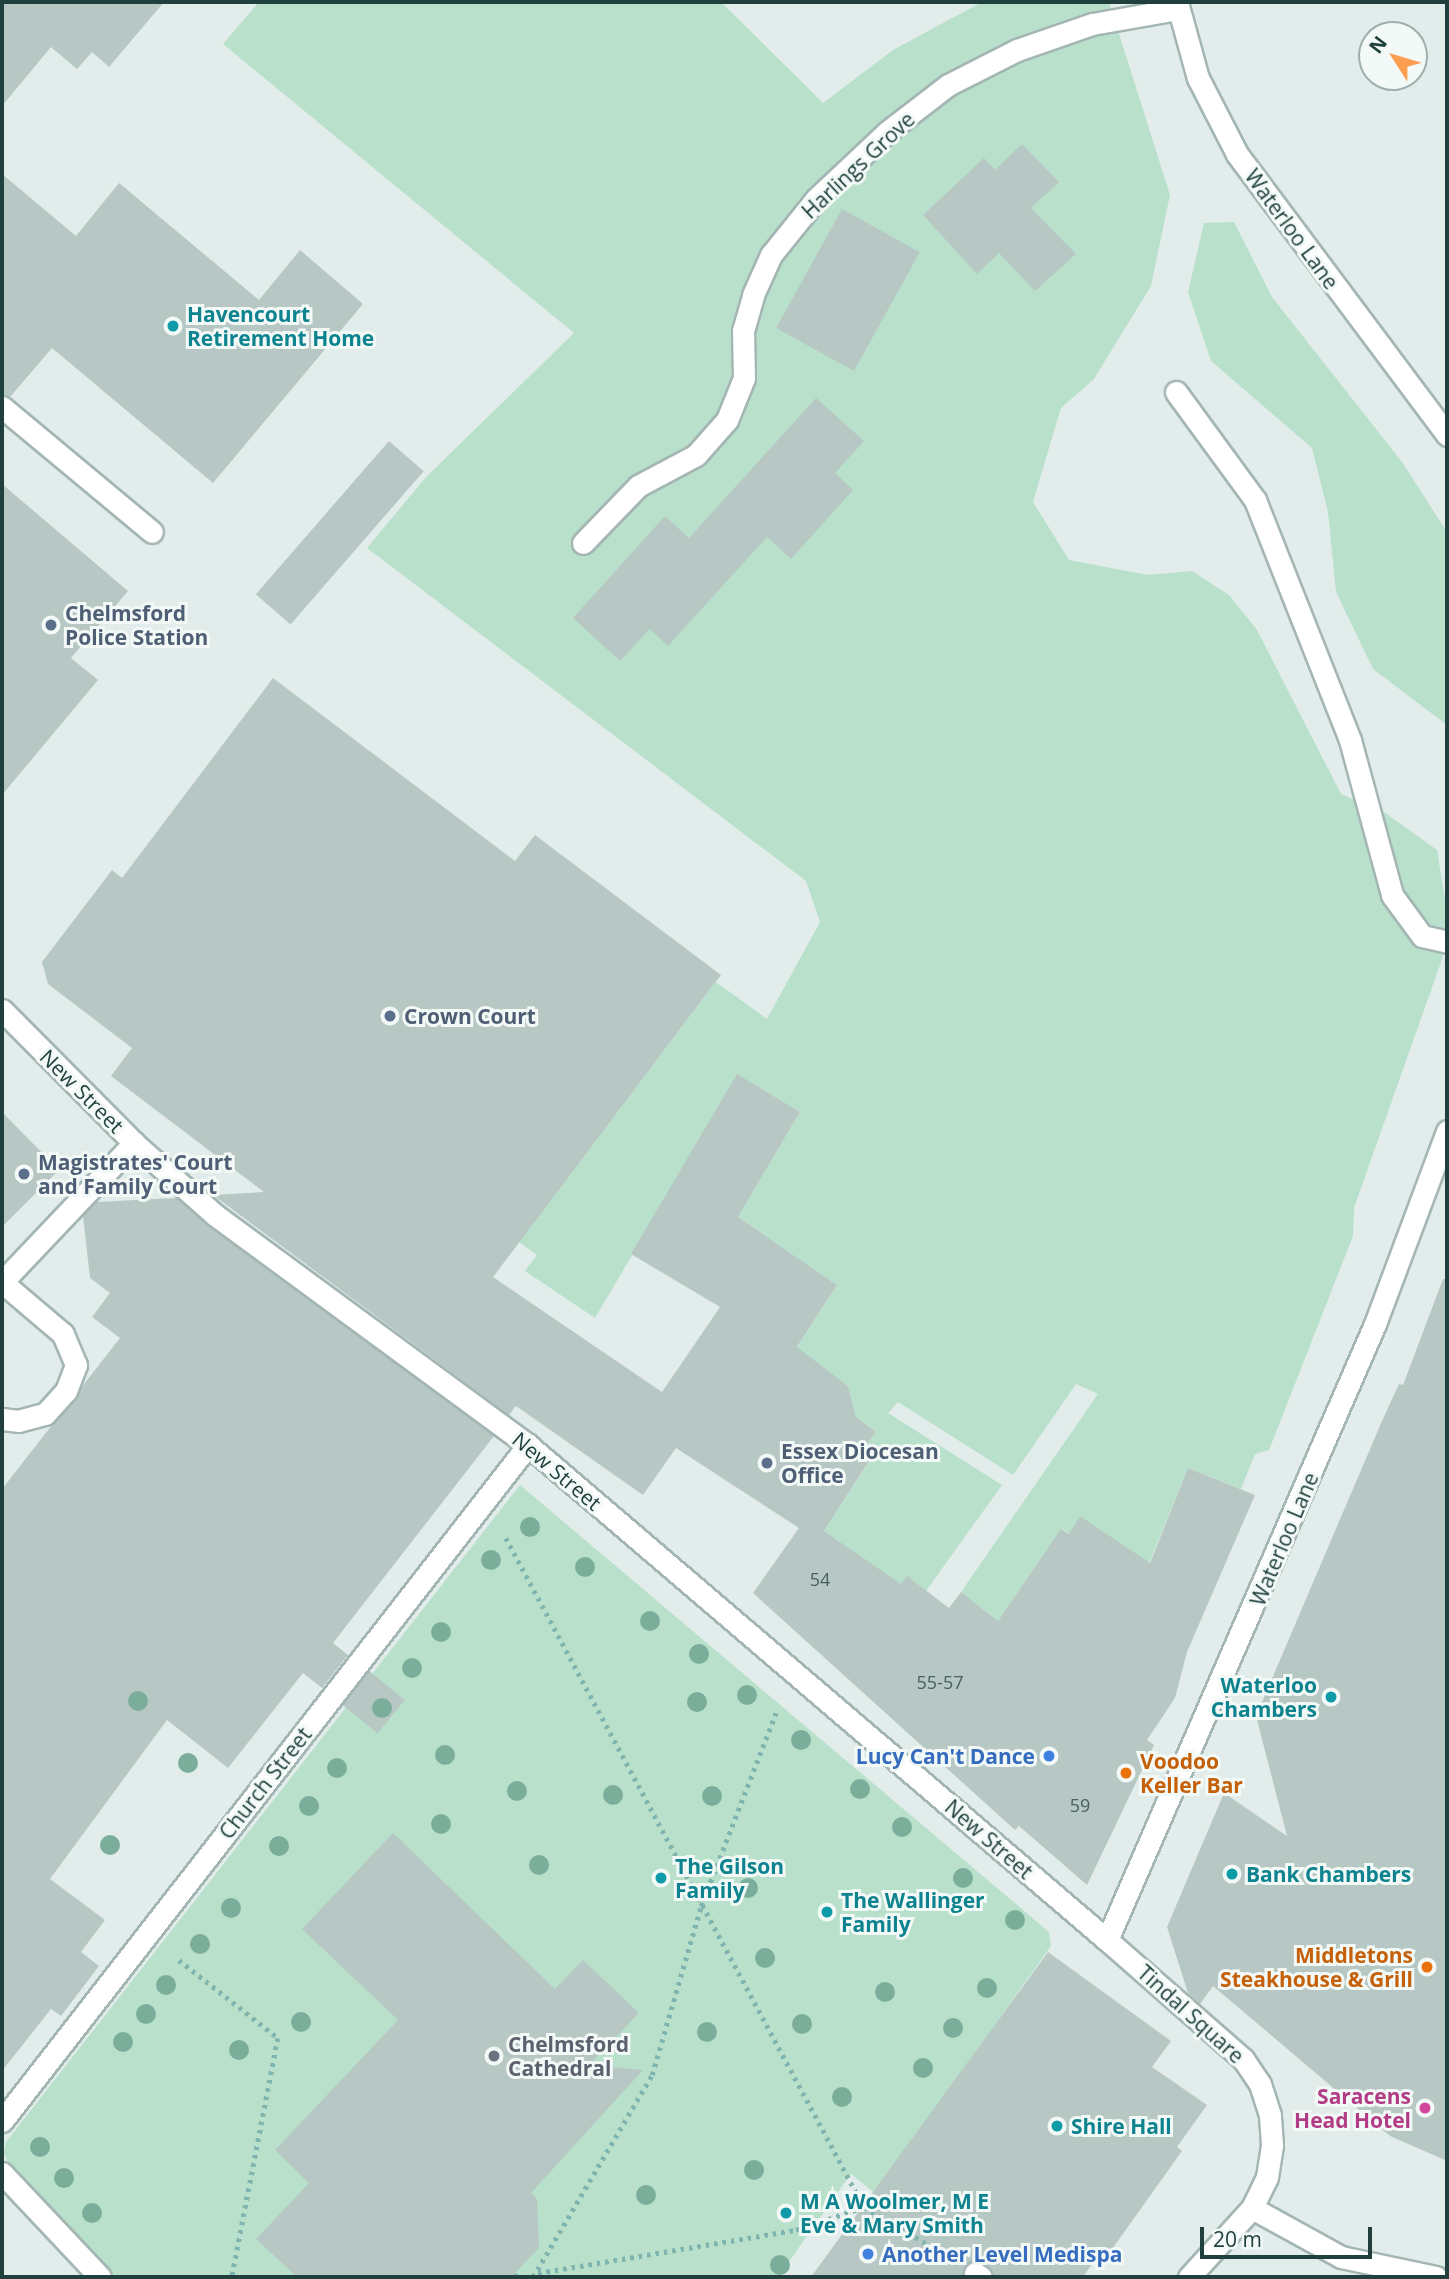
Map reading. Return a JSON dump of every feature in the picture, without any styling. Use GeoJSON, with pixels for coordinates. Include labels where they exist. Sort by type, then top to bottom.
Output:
{"type":"FeatureCollection","features":[{"type":"Feature","properties":{"kind":"street","name":"Waterloo Lane"},"geometry":{"type":"LineString","coordinates":[[1177,6],[1198,79],[1237,154],[1447,435]]}},
{"type":"Feature","properties":{"kind":"street","name":"Harlings Grove"},"geometry":{"type":"LineString","coordinates":[[583,543],[638,486],[696,454],[727,420],[744,378],[743,331],[753,295],[771,255],[816,199],[887,132],[948,85],[1017,51],[1092,24],[1177,6]]}},
{"type":"Feature","properties":{"kind":"street"},"geometry":{"type":"LineString","coordinates":[[1176,392],[1255,499],[1350,740],[1392,895],[1422,936],[1447,942]]}},
{"type":"Feature","properties":{"kind":"street"},"geometry":{"type":"LineString","coordinates":[[2,407],[152,532]]}},
{"type":"Feature","properties":{"kind":"street","name":"New Street"},"geometry":{"type":"LineString","coordinates":[[2,1010],[134,1143],[215,1214],[528,1445],[1108,1940]]}},
{"type":"Feature","properties":{"kind":"street"},"geometry":{"type":"LineString","coordinates":[[2,1419],[18,1421],[45,1414],[66,1391],[76,1365],[63,1334],[2,1282],[134,1143]]}},
{"type":"Feature","properties":{"kind":"street","name":"Waterloo Lane"},"geometry":{"type":"LineString","coordinates":[[1108,1940],[1375,1324],[1445,1144]]}},
{"type":"Feature","properties":{"kind":"street","name":"Church Street"},"geometry":{"type":"LineString","coordinates":[[2,2121],[528,1445]]}},
{"type":"Feature","properties":{"kind":"street","name":"Tindal Square"},"geometry":{"type":"LineString","coordinates":[[1108,1940],[1243,2059],[1260,2084],[1270,2115],[1272,2145],[1267,2177],[1252,2208],[1189,2277]]}},
{"type":"Feature","properties":{"kind":"street"},"geometry":{"type":"LineString","coordinates":[[2,2174],[100,2277]]}},
{"type":"Feature","properties":{"kind":"street"},"geometry":{"type":"LineString","coordinates":[[1252,2208],[1341,2257],[1381,2272],[1436,2277]]}},
{"type":"Feature","properties":{"kind":"path"},"geometry":{"type":"LineString","coordinates":[[486,1500],[864,2207],[978,2275]]}},
{"type":"Feature","properties":{"kind":"path"},"geometry":{"type":"LineString","coordinates":[[535,2275],[652,2075],[701,1906],[780,1703],[800,1677]]}},
{"type":"Feature","properties":{"kind":"path"},"geometry":{"type":"LineString","coordinates":[[146,1935],[278,2038],[232,2277]]}},
{"type":"Feature","properties":{"kind":"path"},"geometry":{"type":"LineString","coordinates":[[535,2275],[796,2230],[864,2207]]}},
{"type":"Feature","properties":{"kind":"green space"},"geometry":{"type":"Polygon","coordinates":[[[259,2],[721,2],[823,103],[893,50],[982,2],[1109,2],[1170,195],[1151,286],[1094,379],[1061,408],[1033,502],[1069,560],[1148,575],[1192,571],[1229,595],[1257,630],[1341,794],[1384,812],[1437,850],[1447,912],[1447,945],[1354,1208],[1353,1236],[1269,1450],[1255,1454],[1241,1489],[1188,1468],[1143,1578],[1062,1529],[998,1621],[961,1592],[1098,1394],[1076,1384],[1013,1475],[898,1402],[888,1413],[1002,1485],[926,1591],[894,1594],[863,1558],[824,1531],[875,1453],[866,1445],[876,1432],[856,1417],[848,1386],[820,1365],[782,1371],[837,1285],[738,1217],[800,1112],[738,1075],[595,1318],[525,1271],[537,1255],[519,1242],[716,982],[767,1019],[820,922],[806,881],[367,548],[427,476],[574,333],[223,44],[259,2]]]}},
{"type":"Feature","properties":{"kind":"green space"},"geometry":{"type":"Polygon","coordinates":[[[1234,222],[1272,297],[1402,462],[1447,532],[1447,725],[1373,669],[1336,592],[1328,512],[1312,448],[1211,361],[1188,292],[1204,223],[1234,222]]]}},
{"type":"Feature","properties":{"kind":"green space"},"geometry":{"type":"Polygon","coordinates":[[[520,1485],[1049,1932],[1051,1946],[875,2193],[851,2174],[778,2277],[112,2277],[9,2164],[4,2153],[6,2142],[520,1485]]]}},
{"type":"Feature","properties":{"kind":"building"},"geometry":{"type":"Polygon","coordinates":[[[2,2],[164,2],[109,67],[92,52],[77,69],[51,47],[2,106],[2,2]]]}},
{"type":"Feature","properties":{"kind":"building"},"geometry":{"type":"Polygon","coordinates":[[[1022,144],[1059,182],[1031,208],[1076,254],[1035,291],[999,253],[977,274],[923,215],[984,158],[995,170],[1022,144]]]}},
{"type":"Feature","properties":{"kind":"building","name":"Havencourt Retirement Home"},"geometry":{"type":"Polygon","coordinates":[[[2,174],[76,236],[119,183],[259,300],[300,250],[363,304],[213,483],[52,348],[10,397],[2,394],[2,174]]]}},
{"type":"Feature","properties":{"kind":"building"},"geometry":{"type":"Polygon","coordinates":[[[842,209],[920,252],[854,371],[776,328],[842,209]]]}},
{"type":"Feature","properties":{"kind":"building"},"geometry":{"type":"Polygon","coordinates":[[[816,398],[864,441],[835,473],[853,490],[791,559],[767,537],[668,646],[650,629],[620,661],[573,618],[665,516],[689,538],[816,398]]]}},
{"type":"Feature","properties":{"kind":"building"},"geometry":{"type":"Polygon","coordinates":[[[389,441],[424,471],[291,624],[256,594],[389,441]]]}},
{"type":"Feature","properties":{"kind":"building","name":"Chelmsford Police Station"},"geometry":{"type":"Polygon","coordinates":[[[2,484],[128,591],[71,658],[98,680],[2,795],[2,484]]]}},
{"type":"Feature","properties":{"kind":"building"},"geometry":{"type":"Polygon","coordinates":[[[273,678],[515,861],[535,835],[721,975],[493,1277],[662,1392],[720,1307],[631,1254],[737,1074],[800,1112],[738,1217],[837,1285],[797,1347],[848,1386],[856,1417],[876,1432],[866,1445],[875,1452],[824,1531],[901,1584],[907,1576],[949,1608],[961,1592],[998,1621],[1061,1529],[1069,1534],[1080,1516],[1150,1563],[1188,1468],[1255,1495],[1187,1652],[1175,1698],[1147,1740],[1154,1745],[1087,1885],[1019,1826],[1015,1830],[753,1593],[799,1528],[676,1448],[643,1495],[516,1406],[509,1415],[213,1195],[264,1192],[111,1076],[132,1048],[48,984],[42,962],[112,870],[122,878],[273,678]]]}},
{"type":"Feature","properties":{"kind":"building","name":"Magistrates' Court and Family Court"},"geometry":{"type":"Polygon","coordinates":[[[2,1112],[59,1170],[2,1227],[2,1112]]]}},
{"type":"Feature","properties":{"kind":"building"},"geometry":{"type":"Polygon","coordinates":[[[176,1198],[494,1436],[333,1643],[348,1655],[322,1688],[303,1673],[228,1768],[167,1720],[50,1879],[105,1920],[81,1952],[99,1966],[61,2016],[51,2009],[2,2071],[2,1489],[120,1338],[92,1317],[110,1293],[90,1278],[83,1216],[96,1202],[176,1198]]]}},
{"type":"Feature","properties":{"kind":"building"},"geometry":{"type":"Polygon","coordinates":[[[1443,1279],[1447,1279],[1447,2161],[1390,2136],[1213,1986],[1200,2004],[1188,1993],[1167,1927],[1224,1793],[1287,1836],[1256,1716],[1382,1421],[1399,1384],[1403,1385],[1443,1279]]]}},
{"type":"Feature","properties":{"kind":"building"},"geometry":{"type":"Polygon","coordinates":[[[369,1671],[405,1700],[378,1733],[342,1704],[369,1671]]]}},
{"type":"Feature","properties":{"kind":"building","name":"Chelmsford Cathedral"},"geometry":{"type":"Polygon","coordinates":[[[393,1833],[555,1989],[583,1960],[639,2013],[589,2065],[643,2070],[531,2193],[537,2199],[539,2248],[511,2277],[297,2277],[256,2239],[309,2183],[275,2150],[398,2020],[302,1929],[393,1833]]]}},
{"type":"Feature","properties":{"kind":"building","name":"Shire Hall"},"geometry":{"type":"Polygon","coordinates":[[[1048,1952],[1171,2041],[1152,2067],[1207,2105],[1177,2147],[1182,2151],[1110,2252],[1104,2247],[1083,2277],[994,2277],[989,2267],[975,2260],[965,2265],[963,2277],[811,2277],[1048,1952]]]}},
{"type":"Feature","properties":{"kind":"place","name":"Havencourt Retirement Home"},"geometry":{"type":"Point","coordinates":[173,326]}},
{"type":"Feature","properties":{"kind":"place","name":"Chelmsford Police Station"},"geometry":{"type":"Point","coordinates":[51,625]}},
{"type":"Feature","properties":{"kind":"place","name":"Crown Court"},"geometry":{"type":"Point","coordinates":[390,1016]}},
{"type":"Feature","properties":{"kind":"place","name":"Magistrates' Court and Family Court"},"geometry":{"type":"Point","coordinates":[24,1174]}},
{"type":"Feature","properties":{"kind":"place","name":"Essex Diocesan Office"},"geometry":{"type":"Point","coordinates":[767,1463]}},
{"type":"Feature","properties":{"kind":"place","name":"Waterloo Chambers"},"geometry":{"type":"Point","coordinates":[1331,1697]}},
{"type":"Feature","properties":{"kind":"place","name":"Lucy Can't Dance"},"geometry":{"type":"Point","coordinates":[1049,1756]}},
{"type":"Feature","properties":{"kind":"place","name":"Voodoo Keller Bar"},"geometry":{"type":"Point","coordinates":[1126,1773]}},
{"type":"Feature","properties":{"kind":"place","name":"Bank Chambers"},"geometry":{"type":"Point","coordinates":[1232,1874]}},
{"type":"Feature","properties":{"kind":"place","name":"The Gilson Family"},"geometry":{"type":"Point","coordinates":[661,1878]}},
{"type":"Feature","properties":{"kind":"place","name":"The Wallinger Family"},"geometry":{"type":"Point","coordinates":[827,1912]}},
{"type":"Feature","properties":{"kind":"place","name":"Middletons Steakhouse & Grill"},"geometry":{"type":"Point","coordinates":[1427,1967]}},
{"type":"Feature","properties":{"kind":"place","name":"Chelmsford Cathedral"},"geometry":{"type":"Point","coordinates":[494,2056]}},
{"type":"Feature","properties":{"kind":"place","name":"Saracens Head Hotel"},"geometry":{"type":"Point","coordinates":[1425,2108]}},
{"type":"Feature","properties":{"kind":"place","name":"Shire Hall"},"geometry":{"type":"Point","coordinates":[1057,2126]}},
{"type":"Feature","properties":{"kind":"place","name":"M A Woolmer, M E Eve & Mary Smith"},"geometry":{"type":"Point","coordinates":[786,2213]}},
{"type":"Feature","properties":{"kind":"place","name":"Another Level Medispa"},"geometry":{"type":"Point","coordinates":[868,2254]}}]}
